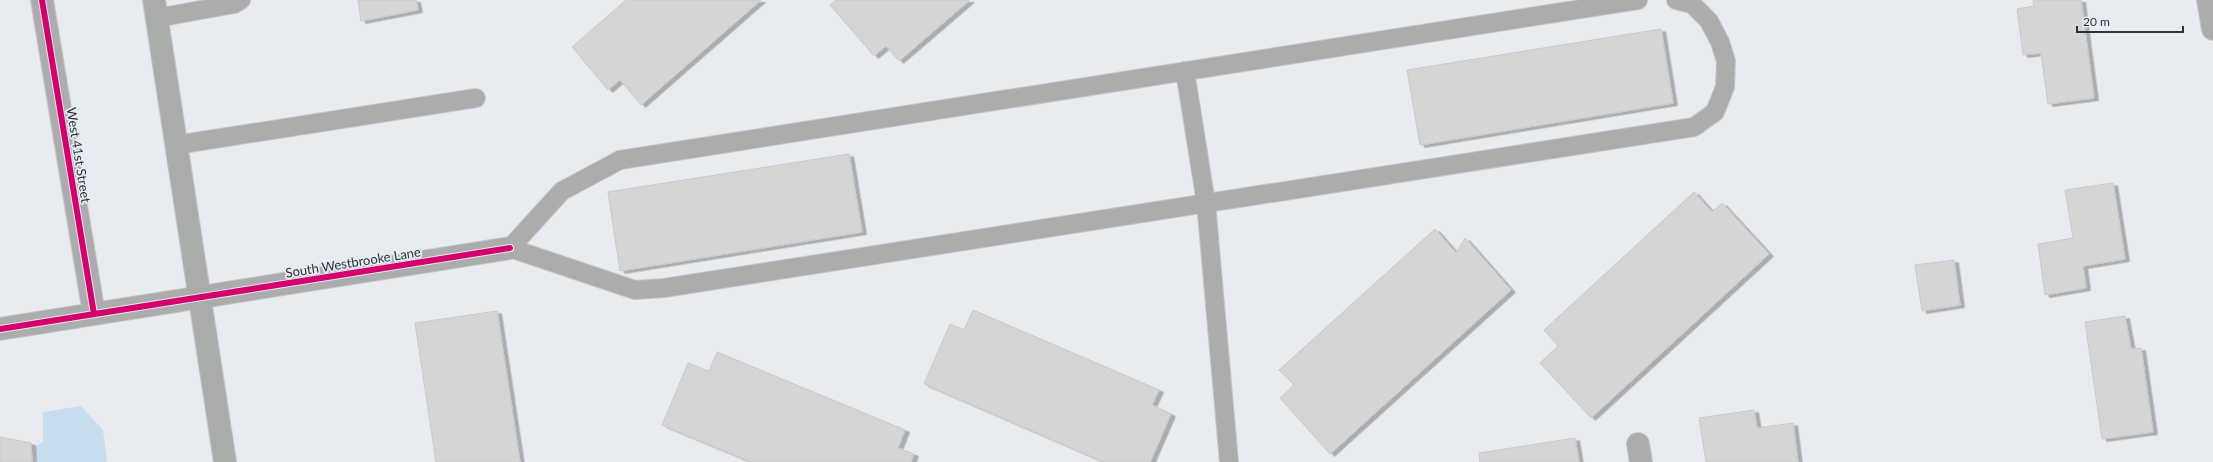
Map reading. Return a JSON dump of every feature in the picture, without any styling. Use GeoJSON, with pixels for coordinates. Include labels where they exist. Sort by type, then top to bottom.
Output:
{"type":"FeatureCollection","features":[{"type":"Feature","properties":{"kind":"main road"},"geometry":{"type":"LineString","coordinates":[[155,9],[225,462]]}},
{"type":"Feature","properties":{"kind":"street","name":"West 41st Street"},"geometry":{"type":"LineString","coordinates":[[42,0],[94,314]]}},
{"type":"Feature","properties":{"kind":"street"},"geometry":{"type":"LineString","coordinates":[[2208,0],[2213,29]]}},
{"type":"Feature","properties":{"kind":"street","name":"South Westbrooke Lane"},"geometry":{"type":"LineString","coordinates":[[0,329],[510,248]]}},
{"type":"Feature","properties":{"kind":"lane"},"geometry":{"type":"LineString","coordinates":[[155,9],[234,4],[241,0]]}},
{"type":"Feature","properties":{"kind":"lane"},"geometry":{"type":"LineString","coordinates":[[1638,0],[620,160],[562,191],[510,248],[635,290],[672,287],[1694,127],[1716,112],[1724,87],[1726,61],[1720,42],[1709,21],[1692,4],[1676,0]]}},
{"type":"Feature","properties":{"kind":"lane"},"geometry":{"type":"LineString","coordinates":[[1185,71],[1206,203],[1229,462]]}},
{"type":"Feature","properties":{"kind":"lane"},"geometry":{"type":"LineString","coordinates":[[176,145],[476,98]]}},
{"type":"Feature","properties":{"kind":"shaded area"},"geometry":{"type":"Polygon","coordinates":[[[81,406],[103,430],[107,462],[36,462],[36,446],[43,442],[43,412],[81,406]]]}},
{"type":"Feature","properties":{"kind":"building"},"geometry":{"type":"Polygon","coordinates":[[[358,0],[416,0],[418,10],[361,21],[358,0]]]}},
{"type":"Feature","properties":{"kind":"building"},"geometry":{"type":"Polygon","coordinates":[[[626,0],[761,0],[641,105],[620,80],[608,90],[572,47],[626,0]]]}},
{"type":"Feature","properties":{"kind":"building"},"geometry":{"type":"Polygon","coordinates":[[[836,0],[970,0],[899,61],[886,46],[874,56],[830,5],[836,0]]]}},
{"type":"Feature","properties":{"kind":"building"},"geometry":{"type":"Polygon","coordinates":[[[2033,0],[2081,0],[2094,98],[2048,104],[2041,53],[2023,55],[2017,9],[2034,6],[2033,0]]]}},
{"type":"Feature","properties":{"kind":"building"},"geometry":{"type":"Polygon","coordinates":[[[1661,29],[1673,103],[1420,145],[1407,70],[1661,29]]]}},
{"type":"Feature","properties":{"kind":"building"},"geometry":{"type":"Polygon","coordinates":[[[849,154],[862,232],[620,271],[608,192],[849,154]]]}},
{"type":"Feature","properties":{"kind":"building"},"geometry":{"type":"Polygon","coordinates":[[[2113,183],[2125,259],[2083,266],[2086,288],[2045,295],[2038,244],[2073,238],[2065,190],[2113,183]]]}},
{"type":"Feature","properties":{"kind":"building"},"geometry":{"type":"Polygon","coordinates":[[[1694,192],[1712,212],[1722,203],[1769,254],[1591,418],[1540,363],[1558,346],[1544,330],[1694,192]]]}},
{"type":"Feature","properties":{"kind":"building"},"geometry":{"type":"Polygon","coordinates":[[[1435,229],[1456,253],[1465,238],[1511,290],[1330,454],[1280,398],[1294,385],[1279,370],[1435,229]]]}},
{"type":"Feature","properties":{"kind":"building"},"geometry":{"type":"Polygon","coordinates":[[[1954,260],[1960,305],[1922,311],[1915,265],[1954,260]]]}},
{"type":"Feature","properties":{"kind":"building"},"geometry":{"type":"Polygon","coordinates":[[[973,310],[1159,390],[1152,405],[1171,414],[1150,462],[1104,462],[924,384],[950,324],[964,330],[973,310]]]}},
{"type":"Feature","properties":{"kind":"building"},"geometry":{"type":"Polygon","coordinates":[[[497,311],[520,462],[436,462],[415,323],[497,311]]]}},
{"type":"Feature","properties":{"kind":"building"},"geometry":{"type":"Polygon","coordinates":[[[2125,316],[2131,349],[2141,348],[2153,432],[2102,439],[2085,322],[2125,316]]]}},
{"type":"Feature","properties":{"kind":"building"},"geometry":{"type":"Polygon","coordinates":[[[717,352],[905,430],[898,448],[914,454],[911,462],[751,462],[662,425],[688,363],[709,371],[717,352]]]}},
{"type":"Feature","properties":{"kind":"building"},"geometry":{"type":"Polygon","coordinates":[[[1754,410],[1757,428],[1793,423],[1798,462],[1706,462],[1699,418],[1754,410]]]}},
{"type":"Feature","properties":{"kind":"building"},"geometry":{"type":"Polygon","coordinates":[[[0,437],[31,443],[32,462],[0,462],[0,437]]]}},
{"type":"Feature","properties":{"kind":"building"},"geometry":{"type":"Polygon","coordinates":[[[1575,438],[1579,462],[1480,462],[1479,453],[1575,438]]]}},
{"type":"Feature","properties":{"kind":"cycle path"},"geometry":{"type":"LineString","coordinates":[[42,0],[94,314]]}},
{"type":"Feature","properties":{"kind":"cycle path"},"geometry":{"type":"LineString","coordinates":[[0,329],[510,248]]}}]}
